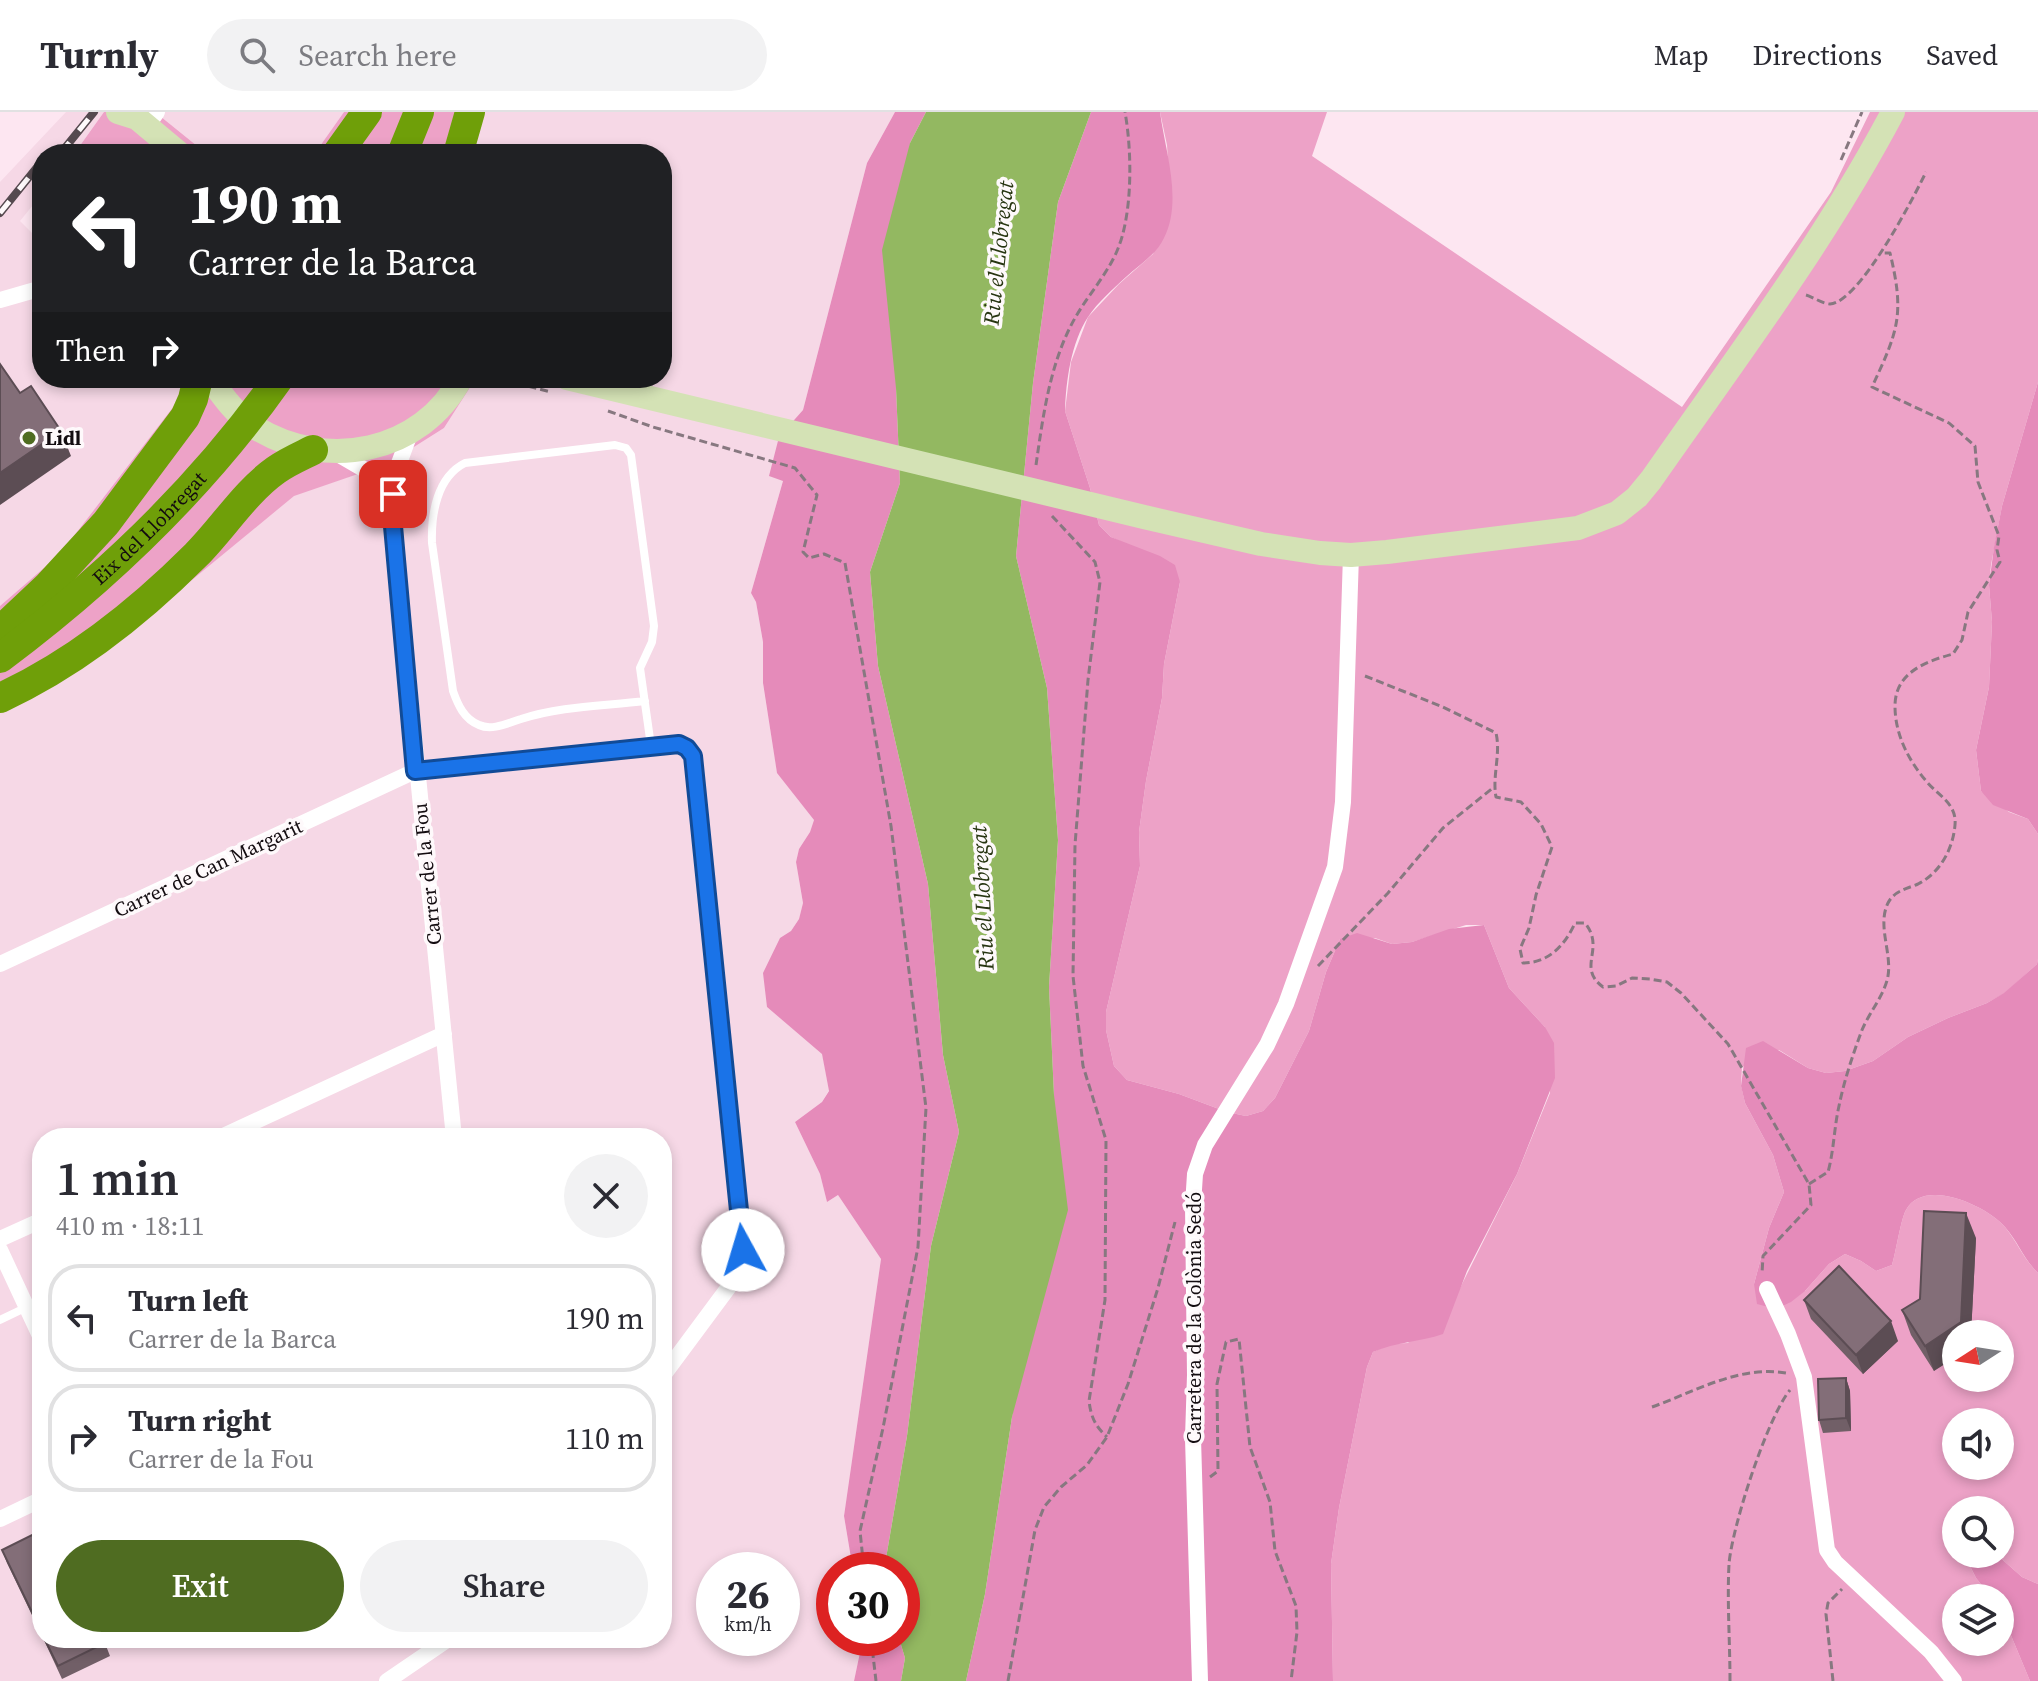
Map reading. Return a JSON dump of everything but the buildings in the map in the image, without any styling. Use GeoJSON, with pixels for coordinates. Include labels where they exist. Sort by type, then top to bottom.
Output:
{"type":"FeatureCollection","features":[{"type":"Feature","properties":{"kind":"highway"},"geometry":{"type":"LineString","coordinates":[[344,144],[367,112]]}},
{"type":"Feature","properties":{"kind":"highway"},"geometry":{"type":"LineString","coordinates":[[461,144],[470,112]]}},
{"type":"Feature","properties":{"kind":"highway"},"geometry":{"type":"LineString","coordinates":[[0,631],[48,586],[106,523],[185,417],[196,388]]}},
{"type":"Feature","properties":{"kind":"highway","name":"Eix del Llobregat"},"geometry":{"type":"LineString","coordinates":[[0,658],[58,614],[158,524],[219,455],[271,388]]}},
{"type":"Feature","properties":{"kind":"highway"},"geometry":{"type":"LineString","coordinates":[[0,698],[51,671],[130,615],[203,548],[277,469],[323,451]]}},
{"type":"Feature","properties":{"kind":"main road"},"geometry":{"type":"LineString","coordinates":[[118,112],[152,119],[172,144]]}},
{"type":"Feature","properties":{"kind":"main road"},"geometry":{"type":"LineString","coordinates":[[573,388],[832,443],[1261,544],[1320,553],[1351,555],[1578,528],[1617,513],[1637,497],[1651,480],[1870,157],[1893,112]]}},
{"type":"Feature","properties":{"kind":"main road"},"geometry":{"type":"LineString","coordinates":[[217,388],[230,405],[254,426],[282,442],[323,451],[373,447],[411,431],[437,410],[455,388]]}},
{"type":"Feature","properties":{"kind":"street"},"geometry":{"type":"LineString","coordinates":[[0,300],[32,291]]}},
{"type":"Feature","properties":{"kind":"street","name":"Carrer de la Fou"},"geometry":{"type":"LineString","coordinates":[[411,431],[395,474],[392,515],[415,771],[453,1128]]}},
{"type":"Feature","properties":{"kind":"street","name":"Carrer de la Fou"},"geometry":{"type":"LineString","coordinates":[[323,451],[367,471],[392,515]]}},
{"type":"Feature","properties":{"kind":"street","name":"Carretera de la Colònia Sedó"},"geometry":{"type":"LineString","coordinates":[[1200,1681],[1194,1488],[1195,1174],[1205,1145],[1267,1045],[1289,995],[1335,867],[1343,802],[1351,555]]}},
{"type":"Feature","properties":{"kind":"street","name":"Carrer de Can Margarit"},"geometry":{"type":"LineString","coordinates":[[0,964],[415,771],[651,746],[679,744],[687,748],[693,756],[743,1250],[739,1269],[731,1284],[672,1364]]}},
{"type":"Feature","properties":{"kind":"street"},"geometry":{"type":"LineString","coordinates":[[241,1128],[444,1034]]}},
{"type":"Feature","properties":{"kind":"street"},"geometry":{"type":"LineString","coordinates":[[0,1239],[32,1225]]}},
{"type":"Feature","properties":{"kind":"street"},"geometry":{"type":"LineString","coordinates":[[0,1250],[32,1318]]}},
{"type":"Feature","properties":{"kind":"street"},"geometry":{"type":"LineString","coordinates":[[1767,1289],[1804,1377],[1827,1550],[1835,1562],[1935,1655],[1954,1681]]}},
{"type":"Feature","properties":{"kind":"street"},"geometry":{"type":"LineString","coordinates":[[0,1519],[32,1504]]}},
{"type":"Feature","properties":{"kind":"street"},"geometry":{"type":"LineString","coordinates":[[387,1681],[435,1648]]}},
{"type":"Feature","properties":{"kind":"lane"},"geometry":{"type":"LineString","coordinates":[[645,701],[536,714],[493,727],[480,726],[458,706],[436,573],[431,521],[444,482],[452,469],[465,463],[615,445],[626,448],[631,455],[654,626],[652,642],[640,668],[645,701],[651,746]]}},
{"type":"Feature","properties":{"kind":"lane"},"geometry":{"type":"LineString","coordinates":[[0,1320],[27,1307]]}},
{"type":"Feature","properties":{"kind":"path"},"geometry":{"type":"LineString","coordinates":[[1036,465],[1057,360],[1075,318],[1118,248],[1131,169],[1125,112]]}},
{"type":"Feature","properties":{"kind":"path"},"geometry":{"type":"LineString","coordinates":[[1783,289],[1828,304],[1839,301],[1880,253],[1914,198],[1926,172]]}},
{"type":"Feature","properties":{"kind":"path"},"geometry":{"type":"LineString","coordinates":[[1809,1184],[1828,1172],[1835,1148],[1839,1103],[1862,1030],[1888,977],[1884,915],[1888,903],[1895,893],[1933,874],[1953,841],[1956,821],[1952,806],[1928,783],[1911,760],[1895,726],[1895,698],[1912,670],[1925,662],[1953,654],[1962,640],[1968,612],[2000,562],[1997,550],[1999,536],[1978,482],[1975,446],[1949,423],[1872,387],[1896,332],[1900,308],[1890,253],[1880,253]]}},
{"type":"Feature","properties":{"kind":"path"},"geometry":{"type":"LineString","coordinates":[[608,411],[795,468],[817,495],[803,552],[809,558],[824,554],[845,563],[891,826],[926,1108],[918,1247],[860,1531],[862,1552]]}},
{"type":"Feature","properties":{"kind":"path"},"geometry":{"type":"LineString","coordinates":[[1050,514],[1095,562],[1100,582],[1088,680],[1075,845],[1073,976],[1083,1066],[1106,1140],[1105,1300],[1089,1401],[1091,1418],[1107,1437]]}},
{"type":"Feature","properties":{"kind":"path"},"geometry":{"type":"LineString","coordinates":[[1347,667],[1492,728],[1496,733],[1496,797],[1521,802],[1541,824],[1552,847],[1520,949],[1523,963],[1534,963],[1553,954],[1568,938],[1575,923],[1585,923],[1595,944],[1589,966],[1597,983],[1603,987],[1616,986],[1632,978],[1667,982],[1728,1044],[1809,1184],[1811,1205],[1763,1256],[1762,1274],[1767,1289]]}},
{"type":"Feature","properties":{"kind":"path"},"geometry":{"type":"LineString","coordinates":[[1289,995],[1388,893],[1443,828],[1494,787]]}},
{"type":"Feature","properties":{"kind":"path"},"geometry":{"type":"LineString","coordinates":[[1008,1681],[1035,1530],[1044,1507],[1061,1487],[1087,1465],[1107,1437],[1128,1384],[1154,1302],[1178,1209]]}},
{"type":"Feature","properties":{"kind":"path"},"geometry":{"type":"LineString","coordinates":[[1194,1488],[1218,1471],[1217,1384],[1226,1342],[1239,1339],[1250,1447],[1270,1502],[1275,1551],[1296,1606],[1297,1632],[1291,1681]]}},
{"type":"Feature","properties":{"kind":"path"},"geometry":{"type":"LineString","coordinates":[[1652,1407],[1719,1380],[1744,1374],[1774,1371],[1804,1377]]}},
{"type":"Feature","properties":{"kind":"path"},"geometry":{"type":"LineString","coordinates":[[1730,1681],[1729,1561],[1768,1427],[1780,1402],[1804,1377]]}},
{"type":"Feature","properties":{"kind":"path"},"geometry":{"type":"LineString","coordinates":[[1833,1681],[1826,1614],[1828,1603],[1836,1593],[1855,1581]]}},
{"type":"Feature","properties":{"kind":"path"},"geometry":{"type":"LineString","coordinates":[[873,1656],[876,1681]]}},
{"type":"Feature","properties":{"kind":"shaded area"},"geometry":{"type":"Polygon","coordinates":[[[66,112],[104,112],[81,144],[36,144],[66,112]]]}},
{"type":"Feature","properties":{"kind":"shaded area"},"geometry":{"type":"Polygon","coordinates":[[[104,112],[155,112],[195,144],[81,144],[104,112]]]}},
{"type":"Feature","properties":{"kind":"shaded area"},"geometry":{"type":"Polygon","coordinates":[[[155,112],[344,112],[321,144],[195,144],[155,112]]]}},
{"type":"Feature","properties":{"kind":"shaded area"},"geometry":{"type":"Polygon","coordinates":[[[344,112],[477,112],[469,144],[321,144],[344,112]]]}},
{"type":"Feature","properties":{"kind":"shaded area"},"geometry":{"type":"Polygon","coordinates":[[[477,112],[895,112],[867,163],[803,410],[779,438],[783,481],[751,593],[756,602],[763,642],[763,684],[777,772],[814,820],[796,862],[803,903],[799,919],[791,931],[767,1007],[822,1053],[829,1090],[822,1102],[795,1122],[820,1174],[827,1202],[838,1195],[881,1259],[844,1516],[850,1552],[816,1552],[816,1656],[859,1656],[854,1681],[0,1681],[0,709],[119,640],[294,495],[387,464],[444,428],[470,388],[672,388],[672,144],[469,144],[477,112]]]}},
{"type":"Feature","properties":{"kind":"shaded area"},"geometry":{"type":"Polygon","coordinates":[[[895,112],[926,112],[910,143],[896,388],[900,483],[870,572],[878,666],[928,884],[943,1055],[959,1132],[931,1246],[907,1436],[887,1552],[850,1552],[844,1516],[881,1259],[838,1195],[827,1202],[820,1174],[795,1122],[822,1102],[829,1091],[822,1054],[767,1007],[763,973],[780,938],[791,931],[799,919],[803,903],[796,862],[814,820],[777,773],[763,683],[763,642],[756,602],[751,593],[783,481],[769,476],[779,437],[803,410],[867,163],[895,112]]]}},
{"type":"Feature","properties":{"kind":"shaded area"},"geometry":{"type":"Polygon","coordinates":[[[1091,112],[1160,112],[1172,192],[1169,223],[1161,244],[1101,301],[1082,327],[1070,362],[1065,411],[1099,525],[1111,537],[1175,565],[1180,582],[1146,781],[1139,832],[1140,866],[1106,1012],[1106,1030],[1114,1066],[1127,1080],[1179,1094],[1227,1112],[1246,1116],[1263,1111],[1275,1098],[1309,1031],[1326,972],[1340,939],[1357,933],[1392,944],[1412,942],[1449,929],[1484,925],[1509,988],[1545,1027],[1554,1043],[1555,1078],[1517,1174],[1467,1271],[1443,1334],[1373,1352],[1367,1367],[1331,1564],[1333,1681],[966,1681],[985,1594],[1012,1417],[1054,1095],[1049,987],[1058,840],[1047,688],[1016,556],[1033,383],[1058,202],[1091,112]]]}},
{"type":"Feature","properties":{"kind":"shaded area"},"geometry":{"type":"Polygon","coordinates":[[[1160,112],[1327,112],[1312,156],[1682,407],[1831,192],[1870,112],[2038,112],[2038,382],[2002,506],[1991,565],[1989,687],[1976,750],[1981,791],[2009,812],[2028,819],[2038,834],[2037,964],[2005,993],[1908,1037],[1873,1061],[1845,1071],[1826,1073],[1808,1068],[1779,1050],[1742,1067],[1741,1085],[1745,1103],[1773,1155],[1784,1192],[1769,1228],[1754,1284],[1805,1291],[1829,1264],[1845,1254],[1876,1271],[1892,1265],[1906,1210],[1915,1200],[1940,1195],[1971,1204],[1996,1219],[2038,1273],[2038,1584],[2012,1568],[2014,1496],[1942,1496],[1942,1568],[1971,1568],[1981,1584],[1942,1584],[1942,1656],[2014,1656],[2014,1643],[2030,1681],[1333,1681],[1331,1564],[1367,1367],[1373,1352],[1390,1344],[1408,1343],[1460,1288],[1517,1174],[1550,1093],[1545,1027],[1509,988],[1484,925],[1466,925],[1412,942],[1392,944],[1375,938],[1340,939],[1326,972],[1309,1031],[1275,1098],[1263,1111],[1246,1116],[1227,1112],[1179,1094],[1127,1080],[1114,1066],[1106,1030],[1106,1012],[1140,866],[1139,832],[1146,781],[1180,582],[1111,537],[1099,525],[1065,411],[1071,362],[1088,317],[1153,254],[1171,206],[1167,145],[1160,112]]]}},
{"type":"Feature","properties":{"kind":"shaded area"},"geometry":{"type":"Polygon","coordinates":[[[32,148],[32,206],[20,221],[32,233],[32,388],[184,388],[184,393],[60,554],[0,606],[0,182],[32,148]]]}},
{"type":"Feature","properties":{"kind":"shaded area"},"geometry":{"type":"Polygon","coordinates":[[[2038,382],[2038,834],[2028,819],[1993,805],[1981,791],[1976,750],[1989,687],[1992,622],[1989,585],[1994,547],[2002,506],[2038,382]]]}},
{"type":"Feature","properties":{"kind":"shaded area"},"geometry":{"type":"Polygon","coordinates":[[[184,388],[470,388],[444,428],[387,464],[294,496],[119,640],[0,709],[0,606],[60,554],[184,393],[184,388]]]}},
{"type":"Feature","properties":{"kind":"shaded area"},"geometry":{"type":"Polygon","coordinates":[[[2038,959],[2038,1273],[2010,1233],[1996,1219],[1956,1198],[1927,1196],[1915,1200],[1906,1210],[1892,1265],[1876,1271],[1845,1254],[1829,1264],[1791,1302],[1776,1309],[1757,1304],[1754,1284],[1769,1228],[1784,1192],[1773,1155],[1745,1103],[1741,1086],[1746,1048],[1763,1041],[1808,1068],[1826,1073],[1845,1071],[1873,1061],[1908,1037],[1987,1003],[2004,993],[2037,964],[2038,959]]]}},
{"type":"Feature","properties":{"kind":"shaded area"},"geometry":{"type":"Polygon","coordinates":[[[1971,1568],[2012,1568],[2038,1584],[2038,1681],[2030,1681],[2014,1643],[2014,1584],[1981,1584],[1971,1568]]]}},
{"type":"Feature","properties":{"kind":"shaded area"},"geometry":{"type":"Polygon","coordinates":[[[859,1656],[904,1656],[901,1681],[854,1681],[859,1656]]]}},
{"type":"Feature","properties":{"kind":"water","name":"Riu el Llobregat"},"geometry":{"type":"Polygon","coordinates":[[[926,112],[1091,112],[1058,202],[1033,383],[1016,556],[1047,688],[1058,840],[1049,987],[1054,1095],[1068,1210],[1012,1417],[985,1594],[966,1681],[901,1681],[904,1656],[920,1656],[920,1552],[887,1552],[907,1436],[931,1246],[959,1132],[943,1055],[928,884],[878,666],[870,572],[900,483],[896,388],[882,250],[910,143],[926,112]]]}},
{"type":"Feature","properties":{"kind":"railway"},"geometry":{"type":"LineString","coordinates":[[68,144],[94,112]]}},
{"type":"Feature","properties":{"kind":"railway"},"geometry":{"type":"LineString","coordinates":[[0,213],[32,173]]}},
{"type":"Feature","properties":{"kind":"place","name":"Lidl"},"geometry":{"type":"Point","coordinates":[29,438]}},
{"type":"Feature","properties":{"kind":"route"},"geometry":{"type":"LineString","coordinates":[[393,494],[392,515],[415,771],[679,744],[693,756],[743,1250]]}}]}
